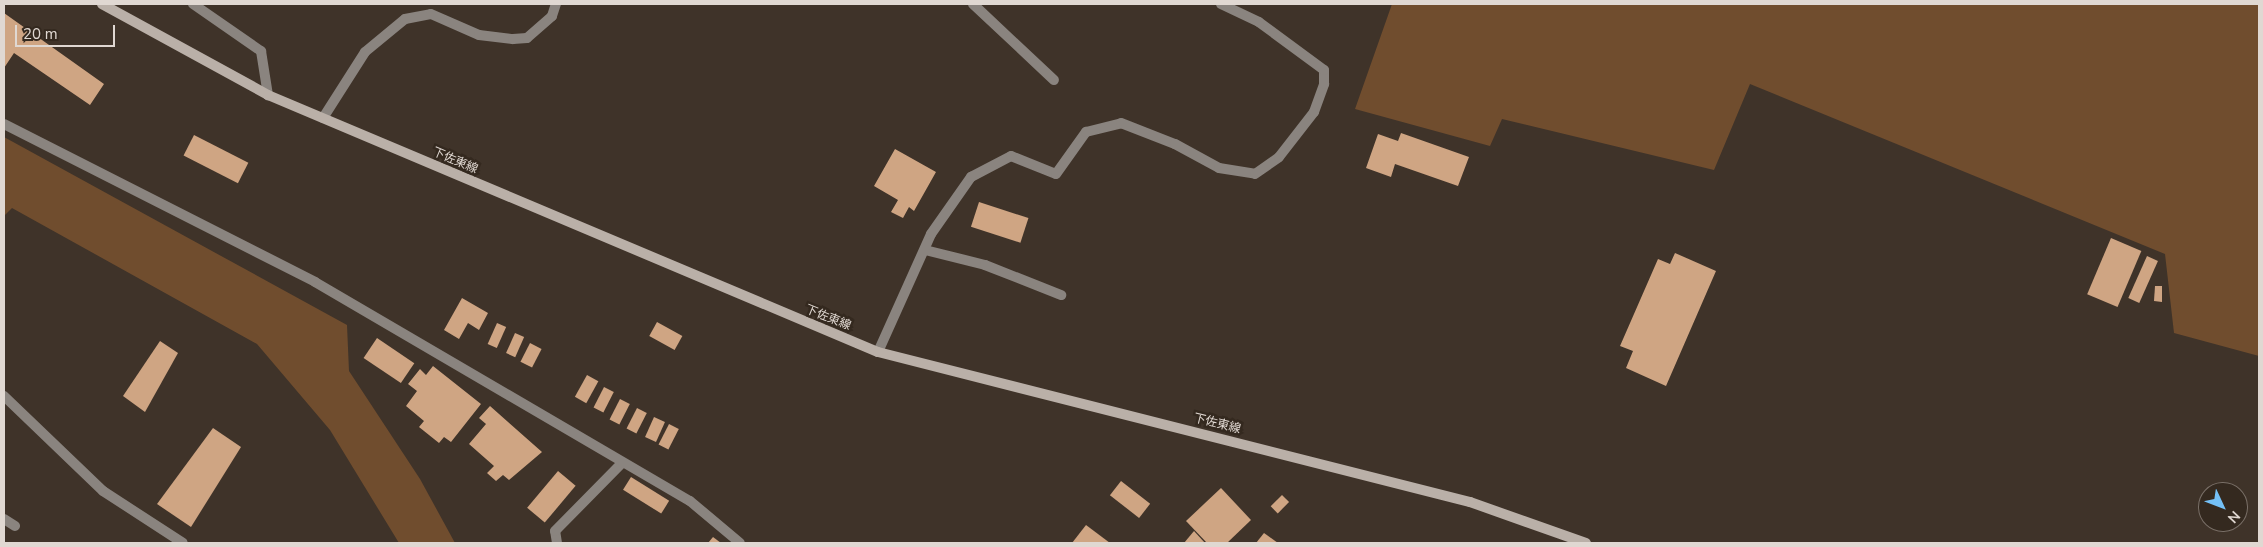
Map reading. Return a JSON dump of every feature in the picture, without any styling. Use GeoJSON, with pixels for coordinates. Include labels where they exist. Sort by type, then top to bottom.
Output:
{"type":"FeatureCollection","features":[{"type":"Feature","properties":{"kind":"main road","name":"下佐東線"},"geometry":{"type":"LineString","coordinates":[[102,4],[268,95],[878,352],[1470,502],[1586,543]]}},
{"type":"Feature","properties":{"kind":"street"},"geometry":{"type":"LineString","coordinates":[[193,4],[261,50],[268,95]]}},
{"type":"Feature","properties":{"kind":"street"},"geometry":{"type":"LineString","coordinates":[[323,118],[365,52],[405,19],[431,14],[479,35],[513,39],[527,38],[552,16],[556,4]]}},
{"type":"Feature","properties":{"kind":"street"},"geometry":{"type":"LineString","coordinates":[[973,4],[1054,80]]}},
{"type":"Feature","properties":{"kind":"street"},"geometry":{"type":"LineString","coordinates":[[878,352],[924,250],[971,177],[1011,156],[1056,174],[1086,132],[1122,124],[1175,144],[1219,168],[1255,174],[1279,157],[1314,112],[1324,84],[1324,70],[1259,22],[1221,4]]}},
{"type":"Feature","properties":{"kind":"street"},"geometry":{"type":"LineString","coordinates":[[4,124],[315,282],[690,501],[740,543]]}},
{"type":"Feature","properties":{"kind":"street"},"geometry":{"type":"LineString","coordinates":[[924,250],[984,265],[1061,295]]}},
{"type":"Feature","properties":{"kind":"street"},"geometry":{"type":"LineString","coordinates":[[4,396],[103,491],[183,543]]}},
{"type":"Feature","properties":{"kind":"street"},"geometry":{"type":"LineString","coordinates":[[557,543],[555,531],[622,463]]}},
{"type":"Feature","properties":{"kind":"street"},"geometry":{"type":"LineString","coordinates":[[4,519],[15,526]]}},
{"type":"Feature","properties":{"kind":"shaded area"},"geometry":{"type":"Polygon","coordinates":[[[1392,4],[2259,4],[2259,356],[2174,333],[2165,254],[1750,84],[1714,170],[1502,119],[1490,146],[1355,109],[1392,4]]]}},
{"type":"Feature","properties":{"kind":"shaded area"},"geometry":{"type":"Polygon","coordinates":[[[4,137],[347,325],[349,371],[420,479],[455,543],[399,543],[330,430],[257,344],[12,208],[4,216],[4,137]]]}},
{"type":"Feature","properties":{"kind":"building"},"geometry":{"type":"Polygon","coordinates":[[[4,13],[104,84],[90,105],[14,53],[4,68],[4,13]]]}},
{"type":"Feature","properties":{"kind":"building"},"geometry":{"type":"Polygon","coordinates":[[[1401,133],[1469,157],[1458,186],[1395,164],[1391,177],[1366,168],[1378,134],[1398,141],[1401,133]]]}},
{"type":"Feature","properties":{"kind":"building"},"geometry":{"type":"Polygon","coordinates":[[[194,135],[248,163],[238,183],[184,155],[194,135]]]}},
{"type":"Feature","properties":{"kind":"building"},"geometry":{"type":"Polygon","coordinates":[[[895,149],[936,172],[914,211],[909,207],[903,218],[891,212],[898,200],[874,186],[895,149]]]}},
{"type":"Feature","properties":{"kind":"building"},"geometry":{"type":"Polygon","coordinates":[[[979,202],[1028,218],[1020,243],[971,227],[979,202]]]}},
{"type":"Feature","properties":{"kind":"building"},"geometry":{"type":"Polygon","coordinates":[[[2111,238],[2141,251],[2118,307],[2087,294],[2111,238]]]}},
{"type":"Feature","properties":{"kind":"building"},"geometry":{"type":"Polygon","coordinates":[[[1675,253],[1716,271],[1666,386],[1626,368],[1633,351],[1620,346],[1658,259],[1670,264],[1675,253]]]}},
{"type":"Feature","properties":{"kind":"building"},"geometry":{"type":"Polygon","coordinates":[[[2147,256],[2158,261],[2139,303],[2128,298],[2147,256]]]}},
{"type":"Feature","properties":{"kind":"building"},"geometry":{"type":"Polygon","coordinates":[[[2155,286],[2162,286],[2162,302],[2154,301],[2155,286]]]}},
{"type":"Feature","properties":{"kind":"building"},"geometry":{"type":"Polygon","coordinates":[[[462,298],[488,313],[479,330],[468,323],[459,339],[444,330],[462,298]]]}},
{"type":"Feature","properties":{"kind":"building"},"geometry":{"type":"Polygon","coordinates":[[[657,322],[682,336],[675,350],[649,336],[657,322]]]}},
{"type":"Feature","properties":{"kind":"building"},"geometry":{"type":"Polygon","coordinates":[[[497,323],[506,327],[497,348],[488,344],[497,323]]]}},
{"type":"Feature","properties":{"kind":"building"},"geometry":{"type":"Polygon","coordinates":[[[515,333],[524,337],[515,357],[506,353],[515,333]]]}},
{"type":"Feature","properties":{"kind":"building"},"geometry":{"type":"Polygon","coordinates":[[[377,338],[414,363],[401,383],[364,358],[377,338]]]}},
{"type":"Feature","properties":{"kind":"building"},"geometry":{"type":"Polygon","coordinates":[[[160,341],[178,353],[145,412],[123,396],[160,341]]]}},
{"type":"Feature","properties":{"kind":"building"},"geometry":{"type":"Polygon","coordinates":[[[530,343],[542,349],[532,368],[520,362],[530,343]]]}},
{"type":"Feature","properties":{"kind":"building"},"geometry":{"type":"Polygon","coordinates":[[[433,366],[481,404],[451,442],[444,437],[439,443],[419,427],[424,421],[406,406],[417,391],[408,384],[420,369],[426,375],[433,366]]]}},
{"type":"Feature","properties":{"kind":"building"},"geometry":{"type":"Polygon","coordinates":[[[587,375],[598,381],[586,403],[575,397],[587,375]]]}},
{"type":"Feature","properties":{"kind":"building"},"geometry":{"type":"Polygon","coordinates":[[[604,387],[614,392],[603,412],[594,407],[604,387]]]}},
{"type":"Feature","properties":{"kind":"building"},"geometry":{"type":"Polygon","coordinates":[[[620,399],[630,404],[619,424],[610,419],[620,399]]]}},
{"type":"Feature","properties":{"kind":"building"},"geometry":{"type":"Polygon","coordinates":[[[490,406],[542,452],[509,480],[503,475],[496,481],[487,473],[494,466],[469,444],[486,424],[479,418],[490,406]]]}},
{"type":"Feature","properties":{"kind":"building"},"geometry":{"type":"Polygon","coordinates":[[[637,408],[647,413],[636,433],[627,428],[637,408]]]}},
{"type":"Feature","properties":{"kind":"building"},"geometry":{"type":"Polygon","coordinates":[[[654,417],[665,422],[656,442],[645,437],[654,417]]]}},
{"type":"Feature","properties":{"kind":"building"},"geometry":{"type":"Polygon","coordinates":[[[669,424],[679,429],[668,449],[659,444],[669,424]]]}},
{"type":"Feature","properties":{"kind":"building"},"geometry":{"type":"Polygon","coordinates":[[[213,428],[241,447],[191,527],[157,504],[213,428]]]}},
{"type":"Feature","properties":{"kind":"building"},"geometry":{"type":"Polygon","coordinates":[[[558,471],[576,486],[545,523],[527,508],[558,471]]]}},
{"type":"Feature","properties":{"kind":"building"},"geometry":{"type":"Polygon","coordinates":[[[631,477],[669,501],[661,514],[623,490],[631,477]]]}},
{"type":"Feature","properties":{"kind":"building"},"geometry":{"type":"Polygon","coordinates":[[[1121,481],[1150,504],[1139,518],[1110,495],[1121,481]]]}},
{"type":"Feature","properties":{"kind":"building"},"geometry":{"type":"Polygon","coordinates":[[[1221,488],[1251,520],[1227,543],[1207,543],[1186,521],[1221,488]]]}},
{"type":"Feature","properties":{"kind":"building"},"geometry":{"type":"Polygon","coordinates":[[[1282,495],[1289,502],[1278,513],[1271,506],[1282,495]]]}},
{"type":"Feature","properties":{"kind":"building"},"geometry":{"type":"Polygon","coordinates":[[[1086,525],[1110,543],[1072,543],[1086,525]]]}},
{"type":"Feature","properties":{"kind":"building"},"geometry":{"type":"Polygon","coordinates":[[[1194,531],[1205,543],[1184,543],[1194,531]]]}},
{"type":"Feature","properties":{"kind":"building"},"geometry":{"type":"Polygon","coordinates":[[[1264,533],[1278,543],[1256,543],[1264,533]]]}},
{"type":"Feature","properties":{"kind":"building"},"geometry":{"type":"Polygon","coordinates":[[[713,537],[721,543],[708,543],[713,537]]]}}]}
